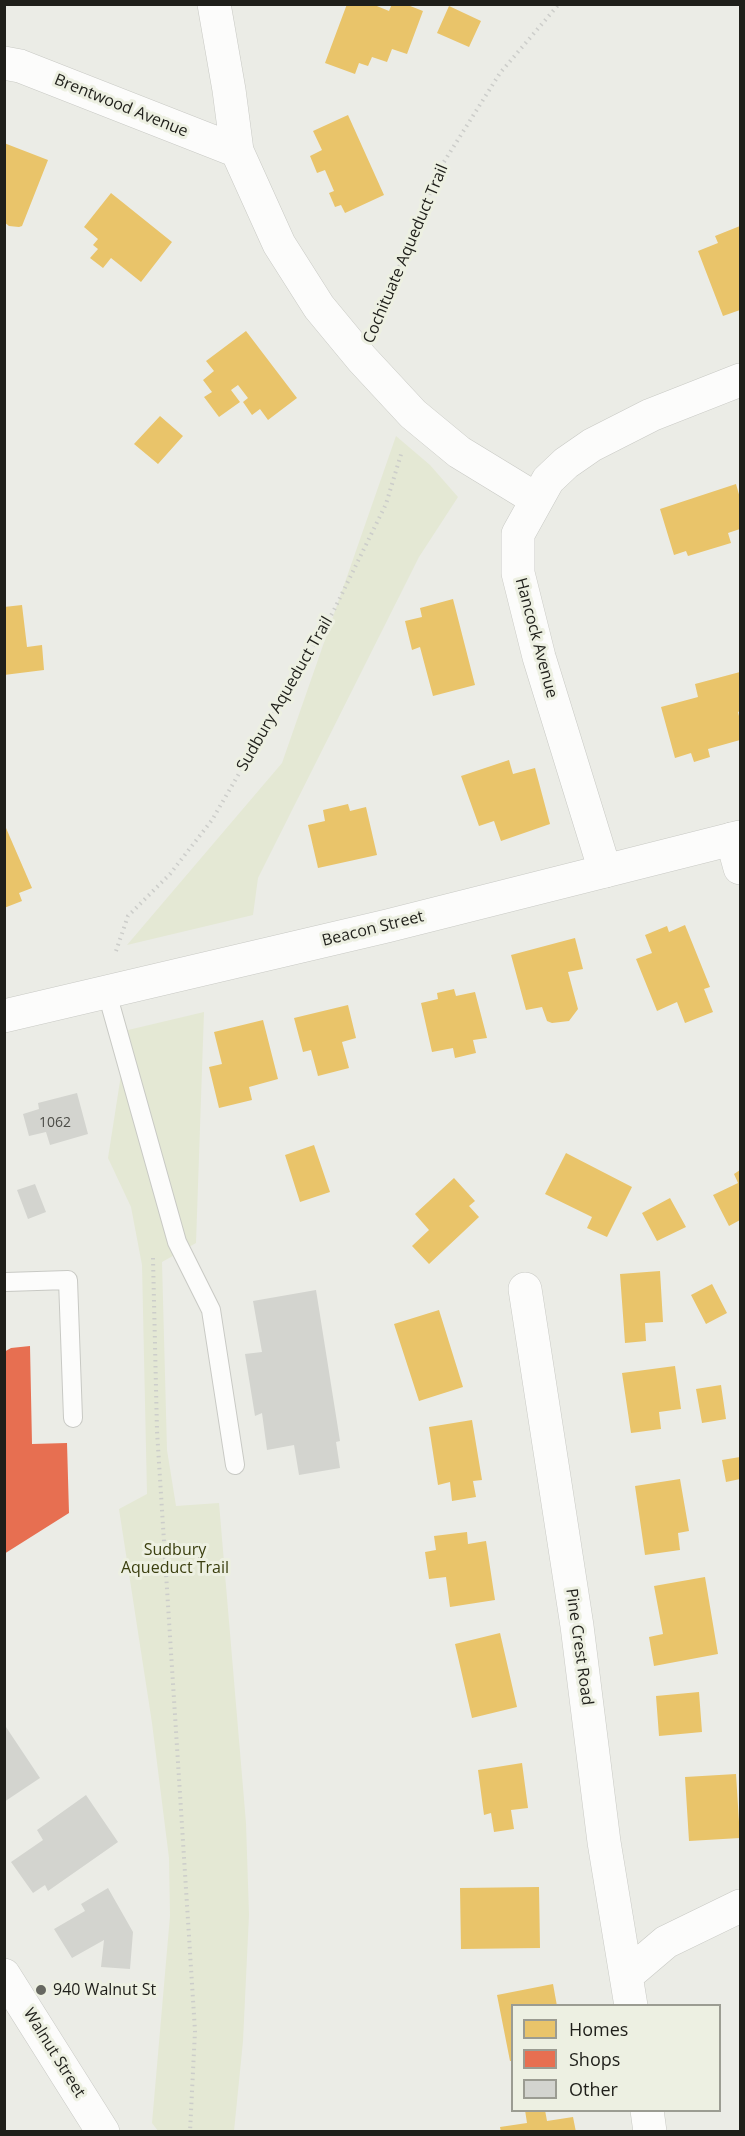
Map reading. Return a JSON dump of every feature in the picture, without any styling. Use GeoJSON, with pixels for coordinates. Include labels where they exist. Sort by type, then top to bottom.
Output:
{"type":"FeatureCollection","features":[{"type":"Feature","properties":{"kind":"street"},"geometry":{"type":"LineString","coordinates":[[214,4],[237,151],[279,244],[319,307],[362,359],[413,414],[459,452],[536,499]]}},
{"type":"Feature","properties":{"kind":"street","name":"Brentwood Avenue"},"geometry":{"type":"LineString","coordinates":[[4,63],[20,66],[237,151]]}},
{"type":"Feature","properties":{"kind":"street","name":"Hancock Avenue"},"geometry":{"type":"LineString","coordinates":[[605,871],[538,657],[518,573],[518,534],[536,499],[549,480],[592,445],[651,415],[741,380]]}},
{"type":"Feature","properties":{"kind":"street","name":"Beacon Street"},"geometry":{"type":"LineString","coordinates":[[4,1016],[375,929],[605,871],[738,848]]}},
{"type":"Feature","properties":{"kind":"street","name":"Pine Crest Road"},"geometry":{"type":"LineString","coordinates":[[525,1290],[577,1626],[604,1842],[628,1991]]}},
{"type":"Feature","properties":{"kind":"street"},"geometry":{"type":"LineString","coordinates":[[628,1991],[666,1942],[741,1906]]}},
{"type":"Feature","properties":{"kind":"street","name":"Walnut Street"},"geometry":{"type":"LineString","coordinates":[[4,1975],[103,2132]]}},
{"type":"Feature","properties":{"kind":"street"},"geometry":{"type":"LineString","coordinates":[[647,2112],[650,2132]]}},
{"type":"Feature","properties":{"kind":"lane"},"geometry":{"type":"LineString","coordinates":[[107,993],[177,1242],[211,1310],[235,1465]]}},
{"type":"Feature","properties":{"kind":"lane"},"geometry":{"type":"LineString","coordinates":[[5,1279],[68,1280],[73,1418]]}},
{"type":"Feature","properties":{"kind":"path","name":"Cochituate Aqueduct Trail"},"geometry":{"type":"LineString","coordinates":[[362,359],[442,165],[500,72],[559,4]]}},
{"type":"Feature","properties":{"kind":"path","name":"Sudbury Aqueduct Trail"},"geometry":{"type":"LineString","coordinates":[[116,951],[128,916],[170,874],[212,820],[333,612],[386,504],[413,414]]}},
{"type":"Feature","properties":{"kind":"path"},"geometry":{"type":"LineString","coordinates":[[153,1254],[157,1431],[195,2031],[190,2132]]}},
{"type":"Feature","properties":{"kind":"green space"},"geometry":{"type":"Polygon","coordinates":[[[396,436],[430,465],[458,497],[419,557],[258,878],[253,915],[127,945],[282,763],[396,436]]]}},
{"type":"Feature","properties":{"kind":"green space","name":"Sudbury Aqueduct Trail"},"geometry":{"type":"Polygon","coordinates":[[[204,1012],[196,1243],[162,1262],[167,1450],[176,1506],[219,1503],[246,1823],[249,1915],[243,2041],[234,2131],[158,2131],[152,2123],[170,1916],[169,1858],[152,1723],[119,1509],[147,1494],[142,1265],[131,1207],[108,1158],[128,1030],[204,1012]]]}},
{"type":"Feature","properties":{"kind":"building: Homes"},"geometry":{"type":"Polygon","coordinates":[[[347,4],[372,4],[389,11],[392,4],[405,4],[423,11],[407,54],[392,49],[387,62],[372,57],[368,66],[359,63],[355,74],[325,63],[347,4]]]}},
{"type":"Feature","properties":{"kind":"building: Homes"},"geometry":{"type":"Polygon","coordinates":[[[449,6],[481,21],[469,47],[437,33],[449,6]]]}},
{"type":"Feature","properties":{"kind":"building: Homes"},"geometry":{"type":"Polygon","coordinates":[[[348,115],[384,195],[345,213],[341,205],[335,207],[329,193],[334,191],[325,170],[317,173],[310,156],[322,150],[313,131],[348,115]]]}},
{"type":"Feature","properties":{"kind":"building: Homes"},"geometry":{"type":"Polygon","coordinates":[[[4,143],[48,160],[22,226],[19,227],[9,226],[4,222],[4,143]]]}},
{"type":"Feature","properties":{"kind":"building: Homes"},"geometry":{"type":"Polygon","coordinates":[[[111,193],[172,242],[141,282],[111,258],[103,268],[90,258],[98,249],[93,245],[98,239],[84,227],[111,193]]]}},
{"type":"Feature","properties":{"kind":"building: Homes"},"geometry":{"type":"Polygon","coordinates":[[[740,226],[740,310],[723,316],[698,251],[718,243],[715,236],[740,226]]]}},
{"type":"Feature","properties":{"kind":"building: Homes"},"geometry":{"type":"Polygon","coordinates":[[[246,331],[297,398],[268,420],[260,409],[252,415],[243,402],[248,398],[238,385],[231,390],[240,402],[219,417],[204,397],[212,392],[203,380],[214,371],[206,361],[246,331]]]}},
{"type":"Feature","properties":{"kind":"building: Homes"},"geometry":{"type":"Polygon","coordinates":[[[160,416],[183,436],[158,464],[134,444],[160,416]]]}},
{"type":"Feature","properties":{"kind":"building: Homes"},"geometry":{"type":"Polygon","coordinates":[[[736,484],[740,498],[740,529],[728,533],[731,543],[688,556],[686,551],[674,555],[660,509],[736,484]]]}},
{"type":"Feature","properties":{"kind":"building: Homes"},"geometry":{"type":"Polygon","coordinates":[[[453,599],[475,685],[433,696],[420,647],[412,650],[405,621],[422,617],[420,608],[453,599]]]}},
{"type":"Feature","properties":{"kind":"building: Homes"},"geometry":{"type":"Polygon","coordinates":[[[22,605],[27,647],[42,645],[44,670],[4,675],[4,607],[22,605]]]}},
{"type":"Feature","properties":{"kind":"building: Homes"},"geometry":{"type":"Polygon","coordinates":[[[740,672],[740,711],[738,712],[740,740],[708,749],[710,757],[694,762],[691,753],[675,758],[661,707],[698,697],[695,684],[740,672]]]}},
{"type":"Feature","properties":{"kind":"building: Homes"},"geometry":{"type":"Polygon","coordinates":[[[509,760],[513,774],[535,768],[550,824],[501,841],[494,821],[479,826],[461,776],[509,760]]]}},
{"type":"Feature","properties":{"kind":"building: Homes"},"geometry":{"type":"Polygon","coordinates":[[[348,804],[350,811],[366,807],[377,855],[318,868],[308,825],[325,821],[323,810],[348,804]]]}},
{"type":"Feature","properties":{"kind":"building: Homes"},"geometry":{"type":"Polygon","coordinates":[[[6,828],[32,888],[19,893],[22,901],[4,908],[4,829],[6,828]]]}},
{"type":"Feature","properties":{"kind":"building: Homes"},"geometry":{"type":"Polygon","coordinates":[[[685,925],[710,987],[704,989],[713,1012],[685,1023],[677,1002],[657,1011],[636,959],[652,953],[645,935],[667,926],[669,932],[685,925]]]}},
{"type":"Feature","properties":{"kind":"building: Homes"},"geometry":{"type":"Polygon","coordinates":[[[575,938],[583,969],[568,972],[578,1009],[569,1021],[552,1023],[547,1021],[542,1007],[526,1010],[511,955],[575,938]]]}},
{"type":"Feature","properties":{"kind":"building: Homes"},"geometry":{"type":"Polygon","coordinates":[[[454,989],[456,996],[475,992],[487,1038],[473,1040],[476,1053],[455,1058],[453,1048],[432,1052],[421,1003],[438,999],[437,993],[454,989]]]}},
{"type":"Feature","properties":{"kind":"building: Homes"},"geometry":{"type":"Polygon","coordinates":[[[348,1005],[356,1038],[342,1042],[349,1068],[318,1076],[311,1050],[303,1052],[294,1018],[348,1005]]]}},
{"type":"Feature","properties":{"kind":"building: Homes"},"geometry":{"type":"Polygon","coordinates":[[[263,1020],[278,1079],[249,1087],[252,1100],[219,1108],[209,1067],[222,1064],[214,1032],[263,1020]]]}},
{"type":"Feature","properties":{"kind":"building: Homes"},"geometry":{"type":"Polygon","coordinates":[[[314,1145],[330,1192],[300,1202],[285,1155],[314,1145]]]}},
{"type":"Feature","properties":{"kind":"building: Homes"},"geometry":{"type":"Polygon","coordinates":[[[566,1153],[632,1187],[607,1237],[587,1228],[592,1217],[545,1194],[566,1153]]]}},
{"type":"Feature","properties":{"kind":"building: Homes"},"geometry":{"type":"Polygon","coordinates":[[[740,1170],[740,1220],[729,1226],[713,1195],[738,1183],[734,1174],[740,1170]]]}},
{"type":"Feature","properties":{"kind":"building: Homes"},"geometry":{"type":"Polygon","coordinates":[[[454,1178],[475,1201],[469,1206],[479,1217],[429,1264],[412,1246],[429,1230],[415,1214],[454,1178]]]}},
{"type":"Feature","properties":{"kind":"building: Homes"},"geometry":{"type":"Polygon","coordinates":[[[670,1198],[686,1227],[657,1241],[642,1213],[670,1198]]]}},
{"type":"Feature","properties":{"kind":"building: Homes"},"geometry":{"type":"Polygon","coordinates":[[[660,1271],[663,1322],[645,1323],[646,1341],[625,1343],[620,1274],[660,1271]]]}},
{"type":"Feature","properties":{"kind":"building: Homes"},"geometry":{"type":"Polygon","coordinates":[[[712,1284],[727,1313],[706,1324],[691,1295],[712,1284]]]}},
{"type":"Feature","properties":{"kind":"building: Homes"},"geometry":{"type":"Polygon","coordinates":[[[439,1310],[463,1387],[419,1401],[394,1324],[439,1310]]]}},
{"type":"Feature","properties":{"kind":"building: Homes"},"geometry":{"type":"Polygon","coordinates":[[[675,1366],[681,1409],[659,1412],[661,1429],[631,1433],[622,1373],[675,1366]]]}},
{"type":"Feature","properties":{"kind":"building: Homes"},"geometry":{"type":"Polygon","coordinates":[[[721,1385],[726,1419],[702,1423],[696,1389],[721,1385]]]}},
{"type":"Feature","properties":{"kind":"building: Homes"},"geometry":{"type":"Polygon","coordinates":[[[472,1420],[482,1480],[473,1481],[476,1497],[452,1501],[450,1482],[438,1485],[429,1427],[472,1420]]]}},
{"type":"Feature","properties":{"kind":"building: Homes"},"geometry":{"type":"Polygon","coordinates":[[[740,1457],[740,1479],[726,1482],[722,1460],[740,1457]]]}},
{"type":"Feature","properties":{"kind":"building: Homes"},"geometry":{"type":"Polygon","coordinates":[[[680,1479],[689,1531],[678,1533],[680,1550],[645,1555],[635,1486],[680,1479]]]}},
{"type":"Feature","properties":{"kind":"building: Homes"},"geometry":{"type":"Polygon","coordinates":[[[467,1532],[468,1544],[486,1541],[495,1600],[450,1607],[446,1577],[429,1579],[425,1552],[436,1550],[434,1536],[467,1532]]]}},
{"type":"Feature","properties":{"kind":"building: Homes"},"geometry":{"type":"Polygon","coordinates":[[[705,1577],[718,1654],[654,1666],[649,1637],[663,1634],[654,1586],[705,1577]]]}},
{"type":"Feature","properties":{"kind":"building: Homes"},"geometry":{"type":"Polygon","coordinates":[[[500,1633],[517,1707],[472,1718],[455,1644],[500,1633]]]}},
{"type":"Feature","properties":{"kind":"building: Homes"},"geometry":{"type":"Polygon","coordinates":[[[699,1692],[702,1732],[659,1736],[656,1696],[699,1692]]]}},
{"type":"Feature","properties":{"kind":"building: Homes"},"geometry":{"type":"Polygon","coordinates":[[[522,1763],[528,1808],[511,1810],[514,1829],[494,1832],[491,1813],[484,1815],[478,1770],[522,1763]]]}},
{"type":"Feature","properties":{"kind":"building: Homes"},"geometry":{"type":"Polygon","coordinates":[[[736,1774],[740,1838],[689,1841],[685,1777],[736,1774]]]}},
{"type":"Feature","properties":{"kind":"building: Homes"},"geometry":{"type":"Polygon","coordinates":[[[539,1887],[540,1948],[461,1949],[460,1888],[539,1887]]]}},
{"type":"Feature","properties":{"kind":"building: Homes"},"geometry":{"type":"Polygon","coordinates":[[[553,1984],[557,2004],[511,2004],[511,2061],[510,2061],[497,1995],[553,1984]]]}},
{"type":"Feature","properties":{"kind":"building: Homes"},"geometry":{"type":"Polygon","coordinates":[[[525,2112],[545,2112],[547,2121],[573,2117],[576,2132],[501,2132],[500,2127],[527,2123],[525,2112]]]}},
{"type":"Feature","properties":{"kind":"building: Shops"},"geometry":{"type":"Polygon","coordinates":[[[30,1346],[32,1444],[67,1443],[69,1513],[4,1554],[4,1352],[11,1348],[30,1346]]]}},
{"type":"Feature","properties":{"kind":"building: Other"},"geometry":{"type":"Polygon","coordinates":[[[77,1093],[88,1134],[50,1145],[46,1132],[29,1136],[23,1114],[39,1109],[38,1103],[77,1093]]]}},
{"type":"Feature","properties":{"kind":"building: Other"},"geometry":{"type":"Polygon","coordinates":[[[35,1184],[46,1212],[28,1219],[17,1190],[35,1184]]]}},
{"type":"Feature","properties":{"kind":"building: Other"},"geometry":{"type":"Polygon","coordinates":[[[316,1290],[340,1441],[336,1442],[340,1468],[299,1475],[294,1445],[267,1450],[262,1413],[255,1416],[245,1354],[262,1352],[253,1301],[316,1290]]]}},
{"type":"Feature","properties":{"kind":"building: Other"},"geometry":{"type":"Polygon","coordinates":[[[4,1724],[40,1778],[4,1802],[4,1724]]]}},
{"type":"Feature","properties":{"kind":"building: Other"},"geometry":{"type":"Polygon","coordinates":[[[86,1795],[118,1842],[48,1891],[45,1885],[33,1893],[11,1862],[43,1840],[37,1830],[86,1795]]]}},
{"type":"Feature","properties":{"kind":"building: Other"},"geometry":{"type":"Polygon","coordinates":[[[108,1888],[133,1932],[130,1969],[101,1967],[104,1940],[72,1958],[54,1929],[85,1911],[81,1904],[108,1888]]]}},
{"type":"Feature","properties":{"kind":"place","name":"940 Walnut St"},"geometry":{"type":"Point","coordinates":[41,1990]}}]}
